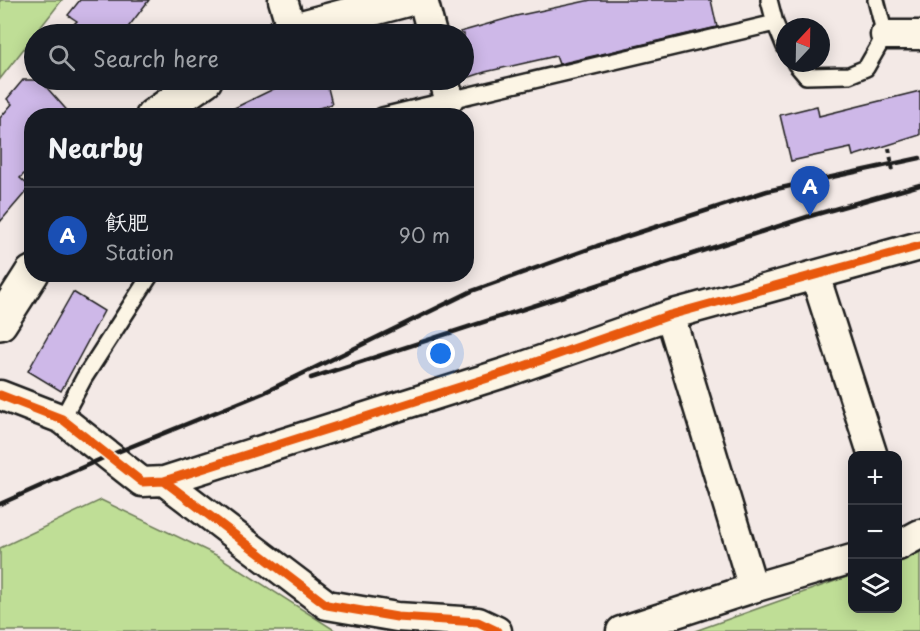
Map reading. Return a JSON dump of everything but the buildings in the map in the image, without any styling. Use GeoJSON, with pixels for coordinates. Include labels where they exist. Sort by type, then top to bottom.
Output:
{"type":"FeatureCollection","features":[{"type":"Feature","properties":{"kind":"highway"},"geometry":{"type":"LineString","coordinates":[[286,22],[405,0]]}},
{"type":"Feature","properties":{"kind":"highway"},"geometry":{"type":"LineString","coordinates":[[165,108],[191,90]]}},
{"type":"Feature","properties":{"kind":"highway"},"geometry":{"type":"LineString","coordinates":[[0,323],[26,282]]}},
{"type":"Feature","properties":{"kind":"street"},"geometry":{"type":"LineString","coordinates":[[423,0],[429,24]]}},
{"type":"Feature","properties":{"kind":"street"},"geometry":{"type":"LineString","coordinates":[[885,34],[920,35]]}},
{"type":"Feature","properties":{"kind":"street"},"geometry":{"type":"LineString","coordinates":[[0,395],[62,419],[142,482],[164,481],[507,372],[669,315],[920,246]]}},
{"type":"Feature","properties":{"kind":"street"},"geometry":{"type":"LineString","coordinates":[[815,275],[871,451]]}},
{"type":"Feature","properties":{"kind":"street"},"geometry":{"type":"LineString","coordinates":[[669,315],[753,588]]}},
{"type":"Feature","properties":{"kind":"street"},"geometry":{"type":"LineString","coordinates":[[164,481],[327,605],[397,617],[478,621],[498,631]]}},
{"type":"Feature","properties":{"kind":"street"},"geometry":{"type":"LineString","coordinates":[[621,631],[848,560]]}},
{"type":"Feature","properties":{"kind":"lane"},"geometry":{"type":"LineString","coordinates":[[474,84],[775,23],[769,0]]}},
{"type":"Feature","properties":{"kind":"lane"},"geometry":{"type":"LineString","coordinates":[[803,72],[806,76],[849,75],[866,68],[885,34],[876,0]]}},
{"type":"Feature","properties":{"kind":"lane"},"geometry":{"type":"LineString","coordinates":[[401,108],[445,90]]}},
{"type":"Feature","properties":{"kind":"lane"},"geometry":{"type":"LineString","coordinates":[[62,419],[84,378],[146,282]]}},
{"type":"Feature","properties":{"kind":"path"},"geometry":{"type":"LineString","coordinates":[[889,148],[893,171]]}},
{"type":"Feature","properties":{"kind":"green space"},"geometry":{"type":"Polygon","coordinates":[[[0,0],[62,0],[43,24],[24,24],[24,48],[0,79],[0,0]]]}},
{"type":"Feature","properties":{"kind":"green space"},"geometry":{"type":"Polygon","coordinates":[[[101,500],[218,556],[336,631],[0,631],[0,548],[101,500]]]}},
{"type":"Feature","properties":{"kind":"green space"},"geometry":{"type":"Polygon","coordinates":[[[920,551],[920,631],[695,631],[848,576],[848,613],[902,613],[902,558],[920,551]]]}},
{"type":"Feature","properties":{"kind":"railway"},"geometry":{"type":"LineString","coordinates":[[0,504],[110,455],[263,393],[472,291],[597,246],[767,191],[920,158]]}},
{"type":"Feature","properties":{"kind":"railway"},"geometry":{"type":"LineString","coordinates":[[311,378],[810,216],[920,185]]}},
{"type":"Feature","properties":{"kind":"cycle path"},"geometry":{"type":"LineString","coordinates":[[0,395],[62,419],[142,482],[164,481],[507,372],[670,315],[920,246]]}},
{"type":"Feature","properties":{"kind":"cycle path"},"geometry":{"type":"LineString","coordinates":[[164,481],[327,605],[397,617],[478,622],[497,631]]}},
{"type":"Feature","properties":{"kind":"place","name":"飫肥"},"geometry":{"type":"Point","coordinates":[810,216]}}]}
